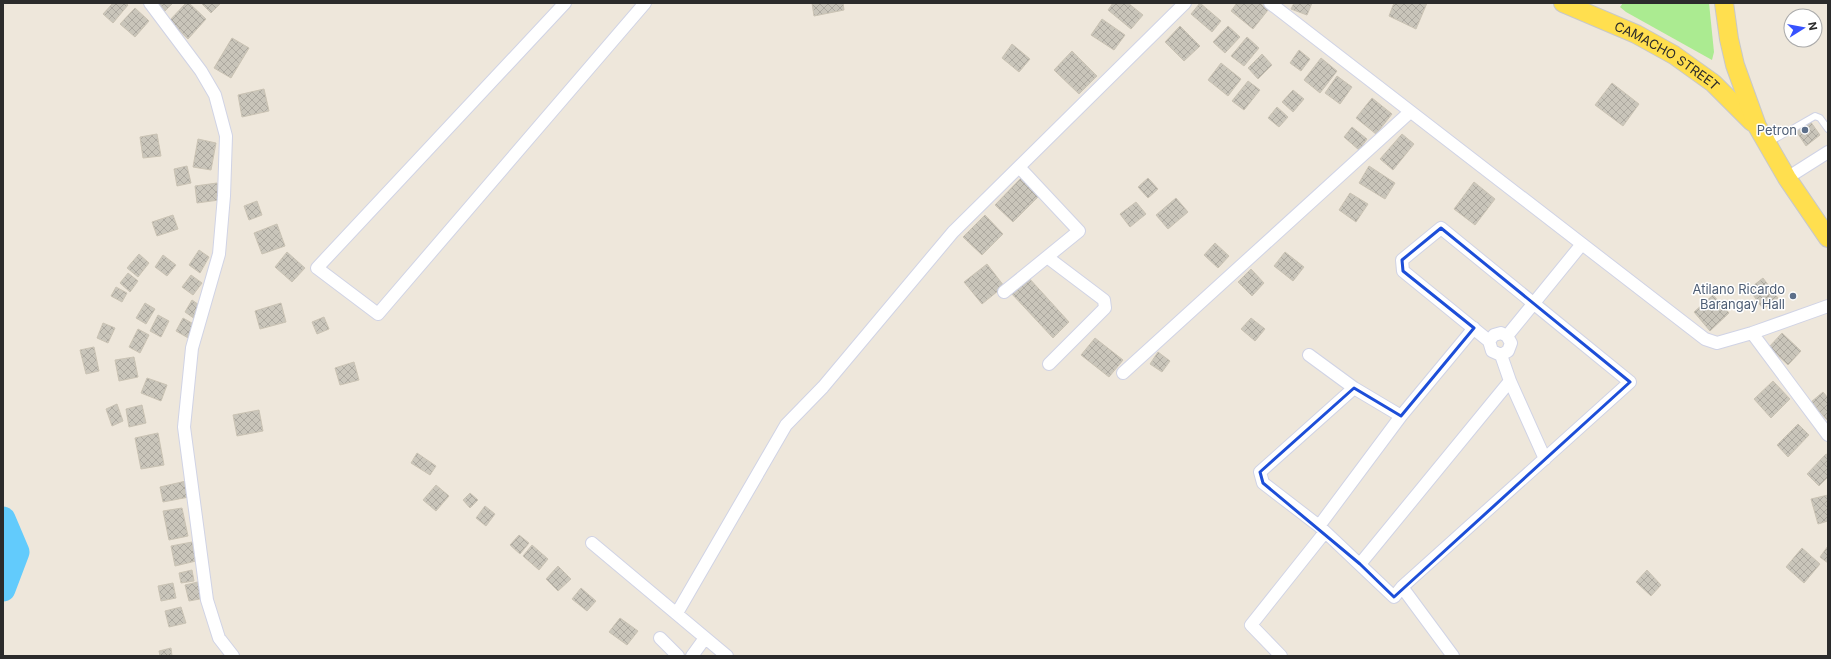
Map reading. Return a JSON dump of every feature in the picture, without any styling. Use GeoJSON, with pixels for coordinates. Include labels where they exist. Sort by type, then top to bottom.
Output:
{"type":"FeatureCollection","features":[{"type":"Feature","properties":{"kind":"main road","name":"CAMACHO STREET"},"geometry":{"type":"LineString","coordinates":[[1565,3],[1636,34],[1674,55],[1713,83],[1757,126]]}},
{"type":"Feature","properties":{"kind":"main road"},"geometry":{"type":"LineString","coordinates":[[1724,3],[1729,39],[1735,65],[1757,126],[1787,178],[1828,238]]}},
{"type":"Feature","properties":{"kind":"street"},"geometry":{"type":"LineString","coordinates":[[150,3],[201,71],[215,95],[226,136],[224,196],[219,254],[192,348],[184,427],[207,600],[219,638],[233,656]]}},
{"type":"Feature","properties":{"kind":"street"},"geometry":{"type":"LineString","coordinates":[[566,3],[318,268],[378,314],[645,3]]}},
{"type":"Feature","properties":{"kind":"street"},"geometry":{"type":"LineString","coordinates":[[677,612],[786,425],[823,387],[953,232],[1185,3]]}},
{"type":"Feature","properties":{"kind":"street"},"geometry":{"type":"LineString","coordinates":[[1270,3],[1705,339],[1716,343],[1752,333],[1828,306]]}},
{"type":"Feature","properties":{"kind":"street"},"geometry":{"type":"LineString","coordinates":[[1123,373],[1410,112]]}},
{"type":"Feature","properties":{"kind":"street"},"geometry":{"type":"LineString","coordinates":[[1787,178],[1828,152]]}},
{"type":"Feature","properties":{"kind":"street"},"geometry":{"type":"LineString","coordinates":[[1004,292],[1079,231],[1020,167]]}},
{"type":"Feature","properties":{"kind":"street"},"geometry":{"type":"LineString","coordinates":[[1354,388],[1260,472],[1263,482],[1322,529],[1394,597],[1402,587],[1545,460],[1630,382],[1442,228],[1402,260],[1403,271],[1474,328],[1489,341],[1492,351],[1501,355],[1510,381],[1545,460]]}},
{"type":"Feature","properties":{"kind":"street"},"geometry":{"type":"LineString","coordinates":[[1507,336],[1582,244]]}},
{"type":"Feature","properties":{"kind":"street"},"geometry":{"type":"LineString","coordinates":[[1047,257],[1104,300],[1105,308],[1049,364]]}},
{"type":"Feature","properties":{"kind":"street"},"geometry":{"type":"LineString","coordinates":[[1281,656],[1251,625],[1322,529],[1401,416],[1474,328]]}},
{"type":"Feature","properties":{"kind":"street"},"geometry":{"type":"LineString","coordinates":[[1489,341],[1494,335],[1501,333],[1507,336],[1511,343],[1508,351],[1501,355]]}},
{"type":"Feature","properties":{"kind":"street"},"geometry":{"type":"LineString","coordinates":[[1752,333],[1828,435]]}},
{"type":"Feature","properties":{"kind":"street"},"geometry":{"type":"LineString","coordinates":[[1310,355],[1354,388],[1401,416]]}},
{"type":"Feature","properties":{"kind":"street"},"geometry":{"type":"LineString","coordinates":[[1360,564],[1510,381]]}},
{"type":"Feature","properties":{"kind":"street"},"geometry":{"type":"LineString","coordinates":[[592,543],[677,612],[704,638],[727,656]]}},
{"type":"Feature","properties":{"kind":"street"},"geometry":{"type":"LineString","coordinates":[[1402,587],[1452,656]]}},
{"type":"Feature","properties":{"kind":"street"},"geometry":{"type":"LineString","coordinates":[[660,638],[678,656]]}},
{"type":"Feature","properties":{"kind":"street"},"geometry":{"type":"LineString","coordinates":[[692,656],[704,638]]}},
{"type":"Feature","properties":{"kind":"lane"},"geometry":{"type":"LineString","coordinates":[[1766,143],[1815,116],[1820,118],[1828,129]]}},
{"type":"Feature","properties":{"kind":"highlighted area"},"geometry":{"type":"Polygon","coordinates":[[[1441,228],[1630,382],[1394,597],[1360,564],[1263,483],[1260,472],[1354,388],[1401,416],[1474,328],[1403,271],[1402,260],[1441,228]]]}},
{"type":"Feature","properties":{"kind":"green space"},"geometry":{"type":"Polygon","coordinates":[[[1623,3],[1709,3],[1714,52],[1712,60],[1626,12],[1620,7],[1623,3]]]}},
{"type":"Feature","properties":{"kind":"building"},"geometry":{"type":"Polygon","coordinates":[[[113,3],[125,3],[128,5],[113,23],[103,14],[113,3]]]}},
{"type":"Feature","properties":{"kind":"building"},"geometry":{"type":"Polygon","coordinates":[[[158,3],[173,3],[165,11],[158,3]]]}},
{"type":"Feature","properties":{"kind":"building"},"geometry":{"type":"Polygon","coordinates":[[[186,3],[189,3],[206,19],[188,39],[169,21],[186,3]]]}},
{"type":"Feature","properties":{"kind":"building"},"geometry":{"type":"Polygon","coordinates":[[[201,3],[221,3],[211,13],[201,3]]]}},
{"type":"Feature","properties":{"kind":"building"},"geometry":{"type":"Polygon","coordinates":[[[812,3],[843,3],[844,10],[814,16],[812,3]]]}},
{"type":"Feature","properties":{"kind":"building"},"geometry":{"type":"Polygon","coordinates":[[[1113,3],[1128,3],[1143,15],[1131,29],[1108,10],[1113,3]]]}},
{"type":"Feature","properties":{"kind":"building"},"geometry":{"type":"Polygon","coordinates":[[[1200,3],[1221,21],[1212,32],[1191,14],[1200,3]]]}},
{"type":"Feature","properties":{"kind":"building"},"geometry":{"type":"Polygon","coordinates":[[[1237,3],[1260,3],[1268,10],[1253,29],[1231,11],[1237,3]]]}},
{"type":"Feature","properties":{"kind":"building"},"geometry":{"type":"Polygon","coordinates":[[[1294,3],[1312,3],[1307,15],[1291,9],[1294,3]]]}},
{"type":"Feature","properties":{"kind":"building"},"geometry":{"type":"Polygon","coordinates":[[[1394,3],[1427,3],[1416,29],[1389,16],[1394,3]]]}},
{"type":"Feature","properties":{"kind":"building"},"geometry":{"type":"Polygon","coordinates":[[[135,8],[149,21],[135,37],[120,24],[135,8]]]}},
{"type":"Feature","properties":{"kind":"building"},"geometry":{"type":"Polygon","coordinates":[[[1102,19],[1125,35],[1114,50],[1091,35],[1102,19]]]}},
{"type":"Feature","properties":{"kind":"building"},"geometry":{"type":"Polygon","coordinates":[[[1180,26],[1200,46],[1184,61],[1165,42],[1180,26]]]}},
{"type":"Feature","properties":{"kind":"building"},"geometry":{"type":"Polygon","coordinates":[[[1228,26],[1240,37],[1225,53],[1213,42],[1228,26]]]}},
{"type":"Feature","properties":{"kind":"building"},"geometry":{"type":"Polygon","coordinates":[[[1247,37],[1259,48],[1244,66],[1231,56],[1247,37]]]}},
{"type":"Feature","properties":{"kind":"building"},"geometry":{"type":"Polygon","coordinates":[[[232,38],[249,48],[231,78],[214,68],[232,38]]]}},
{"type":"Feature","properties":{"kind":"building"},"geometry":{"type":"Polygon","coordinates":[[[1012,44],[1030,59],[1019,72],[1002,58],[1012,44]]]}},
{"type":"Feature","properties":{"kind":"building"},"geometry":{"type":"Polygon","coordinates":[[[1299,50],[1310,59],[1301,71],[1290,63],[1299,50]]]}},
{"type":"Feature","properties":{"kind":"building"},"geometry":{"type":"Polygon","coordinates":[[[1072,51],[1097,76],[1079,94],[1054,70],[1072,51]]]}},
{"type":"Feature","properties":{"kind":"building"},"geometry":{"type":"Polygon","coordinates":[[[1262,54],[1272,65],[1258,79],[1248,68],[1262,54]]]}},
{"type":"Feature","properties":{"kind":"building"},"geometry":{"type":"Polygon","coordinates":[[[1321,58],[1337,71],[1320,93],[1304,80],[1321,58]]]}},
{"type":"Feature","properties":{"kind":"building"},"geometry":{"type":"Polygon","coordinates":[[[1221,63],[1241,79],[1228,96],[1208,80],[1221,63]]]}},
{"type":"Feature","properties":{"kind":"building"},"geometry":{"type":"Polygon","coordinates":[[[1337,76],[1352,87],[1340,104],[1325,93],[1337,76]]]}},
{"type":"Feature","properties":{"kind":"building"},"geometry":{"type":"Polygon","coordinates":[[[1248,81],[1260,90],[1244,110],[1232,101],[1248,81]]]}},
{"type":"Feature","properties":{"kind":"building"},"geometry":{"type":"Polygon","coordinates":[[[1612,83],[1639,104],[1623,126],[1595,105],[1612,83]]]}},
{"type":"Feature","properties":{"kind":"building"},"geometry":{"type":"Polygon","coordinates":[[[264,89],[269,111],[242,117],[238,95],[264,89]]]}},
{"type":"Feature","properties":{"kind":"building"},"geometry":{"type":"Polygon","coordinates":[[[1293,90],[1304,99],[1293,112],[1282,102],[1293,90]]]}},
{"type":"Feature","properties":{"kind":"building"},"geometry":{"type":"Polygon","coordinates":[[[1372,98],[1392,114],[1376,134],[1356,118],[1372,98]]]}},
{"type":"Feature","properties":{"kind":"building"},"geometry":{"type":"Polygon","coordinates":[[[1277,107],[1288,117],[1279,127],[1268,118],[1277,107]]]}},
{"type":"Feature","properties":{"kind":"building"},"geometry":{"type":"Polygon","coordinates":[[[1810,121],[1820,135],[1806,146],[1796,131],[1810,121]]]}},
{"type":"Feature","properties":{"kind":"building"},"geometry":{"type":"Polygon","coordinates":[[[1352,127],[1367,139],[1359,150],[1344,137],[1352,127]]]}},
{"type":"Feature","properties":{"kind":"building"},"geometry":{"type":"Polygon","coordinates":[[[157,134],[161,156],[143,158],[140,137],[157,134]]]}},
{"type":"Feature","properties":{"kind":"building"},"geometry":{"type":"Polygon","coordinates":[[[1402,134],[1414,144],[1393,170],[1380,159],[1402,134]]]}},
{"type":"Feature","properties":{"kind":"building"},"geometry":{"type":"Polygon","coordinates":[[[198,139],[216,143],[211,170],[193,167],[198,139]]]}},
{"type":"Feature","properties":{"kind":"building"},"geometry":{"type":"Polygon","coordinates":[[[187,166],[191,183],[177,186],[174,169],[187,166]]]}},
{"type":"Feature","properties":{"kind":"building"},"geometry":{"type":"Polygon","coordinates":[[[1369,166],[1395,183],[1385,199],[1359,183],[1369,166]]]}},
{"type":"Feature","properties":{"kind":"building"},"geometry":{"type":"Polygon","coordinates":[[[1024,175],[1042,193],[1013,222],[995,205],[1024,175]]]}},
{"type":"Feature","properties":{"kind":"building"},"geometry":{"type":"Polygon","coordinates":[[[1148,178],[1158,189],[1148,198],[1138,187],[1148,178]]]}},
{"type":"Feature","properties":{"kind":"building"},"geometry":{"type":"Polygon","coordinates":[[[1474,182],[1495,199],[1475,225],[1454,209],[1474,182]]]}},
{"type":"Feature","properties":{"kind":"building"},"geometry":{"type":"Polygon","coordinates":[[[217,183],[219,200],[197,203],[195,186],[217,183]]]}},
{"type":"Feature","properties":{"kind":"building"},"geometry":{"type":"Polygon","coordinates":[[[1350,193],[1368,204],[1356,222],[1339,210],[1350,193]]]}},
{"type":"Feature","properties":{"kind":"building"},"geometry":{"type":"Polygon","coordinates":[[[1176,198],[1188,212],[1168,229],[1156,215],[1176,198]]]}},
{"type":"Feature","properties":{"kind":"building"},"geometry":{"type":"Polygon","coordinates":[[[257,201],[262,215],[249,220],[244,206],[257,201]]]}},
{"type":"Feature","properties":{"kind":"building"},"geometry":{"type":"Polygon","coordinates":[[[1136,202],[1146,214],[1130,227],[1120,214],[1136,202]]]}},
{"type":"Feature","properties":{"kind":"building"},"geometry":{"type":"Polygon","coordinates":[[[173,215],[178,229],[157,236],[152,222],[173,215]]]}},
{"type":"Feature","properties":{"kind":"building"},"geometry":{"type":"Polygon","coordinates":[[[985,215],[1003,234],[982,255],[963,237],[985,215]]]}},
{"type":"Feature","properties":{"kind":"building"},"geometry":{"type":"Polygon","coordinates":[[[277,224],[285,246],[262,254],[254,233],[277,224]]]}},
{"type":"Feature","properties":{"kind":"building"},"geometry":{"type":"Polygon","coordinates":[[[1215,243],[1229,256],[1218,268],[1204,255],[1215,243]]]}},
{"type":"Feature","properties":{"kind":"building"},"geometry":{"type":"Polygon","coordinates":[[[199,250],[209,257],[200,273],[189,265],[199,250]]]}},
{"type":"Feature","properties":{"kind":"building"},"geometry":{"type":"Polygon","coordinates":[[[287,252],[305,268],[292,282],[275,267],[287,252]]]}},
{"type":"Feature","properties":{"kind":"building"},"geometry":{"type":"Polygon","coordinates":[[[1285,252],[1304,267],[1293,281],[1274,266],[1285,252]]]}},
{"type":"Feature","properties":{"kind":"building"},"geometry":{"type":"Polygon","coordinates":[[[139,254],[149,263],[138,277],[127,268],[139,254]]]}},
{"type":"Feature","properties":{"kind":"building"},"geometry":{"type":"Polygon","coordinates":[[[163,255],[176,265],[167,276],[155,267],[163,255]]]}},
{"type":"Feature","properties":{"kind":"building"},"geometry":{"type":"Polygon","coordinates":[[[987,264],[1004,286],[982,304],[964,282],[987,264]]]}},
{"type":"Feature","properties":{"kind":"building"},"geometry":{"type":"Polygon","coordinates":[[[1251,269],[1264,283],[1252,296],[1238,282],[1251,269]]]}},
{"type":"Feature","properties":{"kind":"building"},"geometry":{"type":"Polygon","coordinates":[[[128,273],[138,281],[130,292],[120,283],[128,273]]]}},
{"type":"Feature","properties":{"kind":"building"},"geometry":{"type":"Polygon","coordinates":[[[191,275],[202,283],[193,295],[182,287],[191,275]]]}},
{"type":"Feature","properties":{"kind":"building"},"geometry":{"type":"Polygon","coordinates":[[[1028,277],[1069,322],[1053,338],[1011,293],[1028,277]]]}},
{"type":"Feature","properties":{"kind":"building"},"geometry":{"type":"Polygon","coordinates":[[[1763,278],[1778,298],[1763,309],[1749,289],[1763,278]]]}},
{"type":"Feature","properties":{"kind":"building"},"geometry":{"type":"Polygon","coordinates":[[[116,287],[127,293],[122,302],[111,296],[116,287]]]}},
{"type":"Feature","properties":{"kind":"building"},"geometry":{"type":"Polygon","coordinates":[[[1713,295],[1729,313],[1710,331],[1694,312],[1713,295]]]}},
{"type":"Feature","properties":{"kind":"building"},"geometry":{"type":"Polygon","coordinates":[[[192,300],[202,307],[195,319],[185,312],[192,300]]]}},
{"type":"Feature","properties":{"kind":"building"},"geometry":{"type":"Polygon","coordinates":[[[145,303],[155,309],[146,324],[136,318],[145,303]]]}},
{"type":"Feature","properties":{"kind":"building"},"geometry":{"type":"Polygon","coordinates":[[[281,303],[286,322],[260,329],[255,311],[281,303]]]}},
{"type":"Feature","properties":{"kind":"building"},"geometry":{"type":"Polygon","coordinates":[[[158,315],[169,321],[161,337],[150,331],[158,315]]]}},
{"type":"Feature","properties":{"kind":"building"},"geometry":{"type":"Polygon","coordinates":[[[324,317],[329,329],[317,334],[312,322],[324,317]]]}},
{"type":"Feature","properties":{"kind":"building"},"geometry":{"type":"Polygon","coordinates":[[[183,318],[197,326],[190,339],[176,331],[183,318]]]}},
{"type":"Feature","properties":{"kind":"building"},"geometry":{"type":"Polygon","coordinates":[[[1251,318],[1265,329],[1255,341],[1241,329],[1251,318]]]}},
{"type":"Feature","properties":{"kind":"building"},"geometry":{"type":"Polygon","coordinates":[[[103,323],[115,328],[108,343],[97,338],[103,323]]]}},
{"type":"Feature","properties":{"kind":"building"},"geometry":{"type":"Polygon","coordinates":[[[138,329],[149,335],[140,353],[129,347],[138,329]]]}},
{"type":"Feature","properties":{"kind":"building"},"geometry":{"type":"Polygon","coordinates":[[[1782,333],[1801,351],[1788,365],[1769,347],[1782,333]]]}},
{"type":"Feature","properties":{"kind":"building"},"geometry":{"type":"Polygon","coordinates":[[[1095,338],[1123,360],[1109,377],[1081,355],[1095,338]]]}},
{"type":"Feature","properties":{"kind":"building"},"geometry":{"type":"Polygon","coordinates":[[[94,347],[99,371],[86,374],[80,350],[94,347]]]}},
{"type":"Feature","properties":{"kind":"building"},"geometry":{"type":"Polygon","coordinates":[[[1158,352],[1170,361],[1162,372],[1150,364],[1158,352]]]}},
{"type":"Feature","properties":{"kind":"building"},"geometry":{"type":"Polygon","coordinates":[[[134,357],[138,377],[119,381],[115,360],[134,357]]]}},
{"type":"Feature","properties":{"kind":"building"},"geometry":{"type":"Polygon","coordinates":[[[354,362],[359,380],[340,385],[335,368],[354,362]]]}},
{"type":"Feature","properties":{"kind":"building"},"geometry":{"type":"Polygon","coordinates":[[[147,378],[167,385],[161,401],[141,393],[147,378]]]}},
{"type":"Feature","properties":{"kind":"building"},"geometry":{"type":"Polygon","coordinates":[[[1773,381],[1790,399],[1771,418],[1754,399],[1773,381]]]}},
{"type":"Feature","properties":{"kind":"building"},"geometry":{"type":"Polygon","coordinates":[[[1823,392],[1828,398],[1828,421],[1811,402],[1823,392]]]}},
{"type":"Feature","properties":{"kind":"building"},"geometry":{"type":"Polygon","coordinates":[[[117,404],[123,421],[112,426],[106,409],[117,404]]]}},
{"type":"Feature","properties":{"kind":"building"},"geometry":{"type":"Polygon","coordinates":[[[142,405],[146,423],[129,427],[126,409],[142,405]]]}},
{"type":"Feature","properties":{"kind":"building"},"geometry":{"type":"Polygon","coordinates":[[[259,410],[263,431],[237,436],[233,415],[259,410]]]}},
{"type":"Feature","properties":{"kind":"building"},"geometry":{"type":"Polygon","coordinates":[[[1798,424],[1809,435],[1788,457],[1777,445],[1798,424]]]}},
{"type":"Feature","properties":{"kind":"building"},"geometry":{"type":"Polygon","coordinates":[[[158,433],[164,465],[141,469],[135,438],[158,433]]]}},
{"type":"Feature","properties":{"kind":"building"},"geometry":{"type":"Polygon","coordinates":[[[417,453],[436,466],[430,475],[411,463],[417,453]]]}},
{"type":"Feature","properties":{"kind":"building"},"geometry":{"type":"Polygon","coordinates":[[[1826,454],[1828,455],[1828,477],[1819,486],[1807,474],[1826,454]]]}},
{"type":"Feature","properties":{"kind":"building"},"geometry":{"type":"Polygon","coordinates":[[[186,481],[189,497],[163,502],[160,487],[186,481]]]}},
{"type":"Feature","properties":{"kind":"building"},"geometry":{"type":"Polygon","coordinates":[[[436,485],[449,496],[436,511],[423,500],[436,485]]]}},
{"type":"Feature","properties":{"kind":"building"},"geometry":{"type":"Polygon","coordinates":[[[470,493],[478,500],[470,508],[463,500],[470,493]]]}},
{"type":"Feature","properties":{"kind":"building"},"geometry":{"type":"Polygon","coordinates":[[[1828,495],[1828,521],[1818,524],[1811,499],[1828,495]]]}},
{"type":"Feature","properties":{"kind":"building"},"geometry":{"type":"Polygon","coordinates":[[[485,506],[495,514],[486,526],[476,518],[485,506]]]}},
{"type":"Feature","properties":{"kind":"building"},"geometry":{"type":"Polygon","coordinates":[[[182,508],[188,536],[169,540],[163,511],[182,508]]]}},
{"type":"Feature","properties":{"kind":"building"},"geometry":{"type":"Polygon","coordinates":[[[519,535],[529,543],[520,554],[510,545],[519,535]]]}},
{"type":"Feature","properties":{"kind":"building"},"geometry":{"type":"Polygon","coordinates":[[[192,542],[196,561],[175,566],[171,546],[192,542]]]}},
{"type":"Feature","properties":{"kind":"building"},"geometry":{"type":"Polygon","coordinates":[[[532,545],[548,559],[539,570],[523,556],[532,545]]]}},
{"type":"Feature","properties":{"kind":"building"},"geometry":{"type":"Polygon","coordinates":[[[1828,546],[1828,563],[1820,557],[1828,546]]]}},
{"type":"Feature","properties":{"kind":"building"},"geometry":{"type":"Polygon","coordinates":[[[1802,548],[1820,564],[1804,583],[1786,567],[1802,548]]]}},
{"type":"Feature","properties":{"kind":"building"},"geometry":{"type":"Polygon","coordinates":[[[558,566],[571,579],[558,591],[546,579],[558,566]]]}},
{"type":"Feature","properties":{"kind":"building"},"geometry":{"type":"Polygon","coordinates":[[[192,570],[194,581],[181,583],[179,573],[192,570]]]}},
{"type":"Feature","properties":{"kind":"building"},"geometry":{"type":"Polygon","coordinates":[[[1647,570],[1661,585],[1651,596],[1636,582],[1647,570]]]}},
{"type":"Feature","properties":{"kind":"building"},"geometry":{"type":"Polygon","coordinates":[[[202,581],[205,598],[189,601],[185,585],[202,581]]]}},
{"type":"Feature","properties":{"kind":"building"},"geometry":{"type":"Polygon","coordinates":[[[173,583],[176,598],[161,601],[158,586],[173,583]]]}},
{"type":"Feature","properties":{"kind":"building"},"geometry":{"type":"Polygon","coordinates":[[[581,588],[596,601],[587,611],[572,599],[581,588]]]}},
{"type":"Feature","properties":{"kind":"building"},"geometry":{"type":"Polygon","coordinates":[[[181,607],[186,623],[169,627],[165,611],[181,607]]]}},
{"type":"Feature","properties":{"kind":"building"},"geometry":{"type":"Polygon","coordinates":[[[620,618],[638,631],[627,645],[609,632],[620,618]]]}},
{"type":"Feature","properties":{"kind":"building"},"geometry":{"type":"Polygon","coordinates":[[[171,648],[172,656],[160,656],[159,651],[171,648]]]}},
{"type":"Feature","properties":{"kind":"waterway"},"geometry":{"type":"LineString","coordinates":[[3,519],[17,552],[3,589]]}},
{"type":"Feature","properties":{"kind":"place","name":"Petron"},"geometry":{"type":"Point","coordinates":[1805,130]}},
{"type":"Feature","properties":{"kind":"place","name":"Atilano Ricardo Barangay Hall"},"geometry":{"type":"Point","coordinates":[1793,296]}}]}
